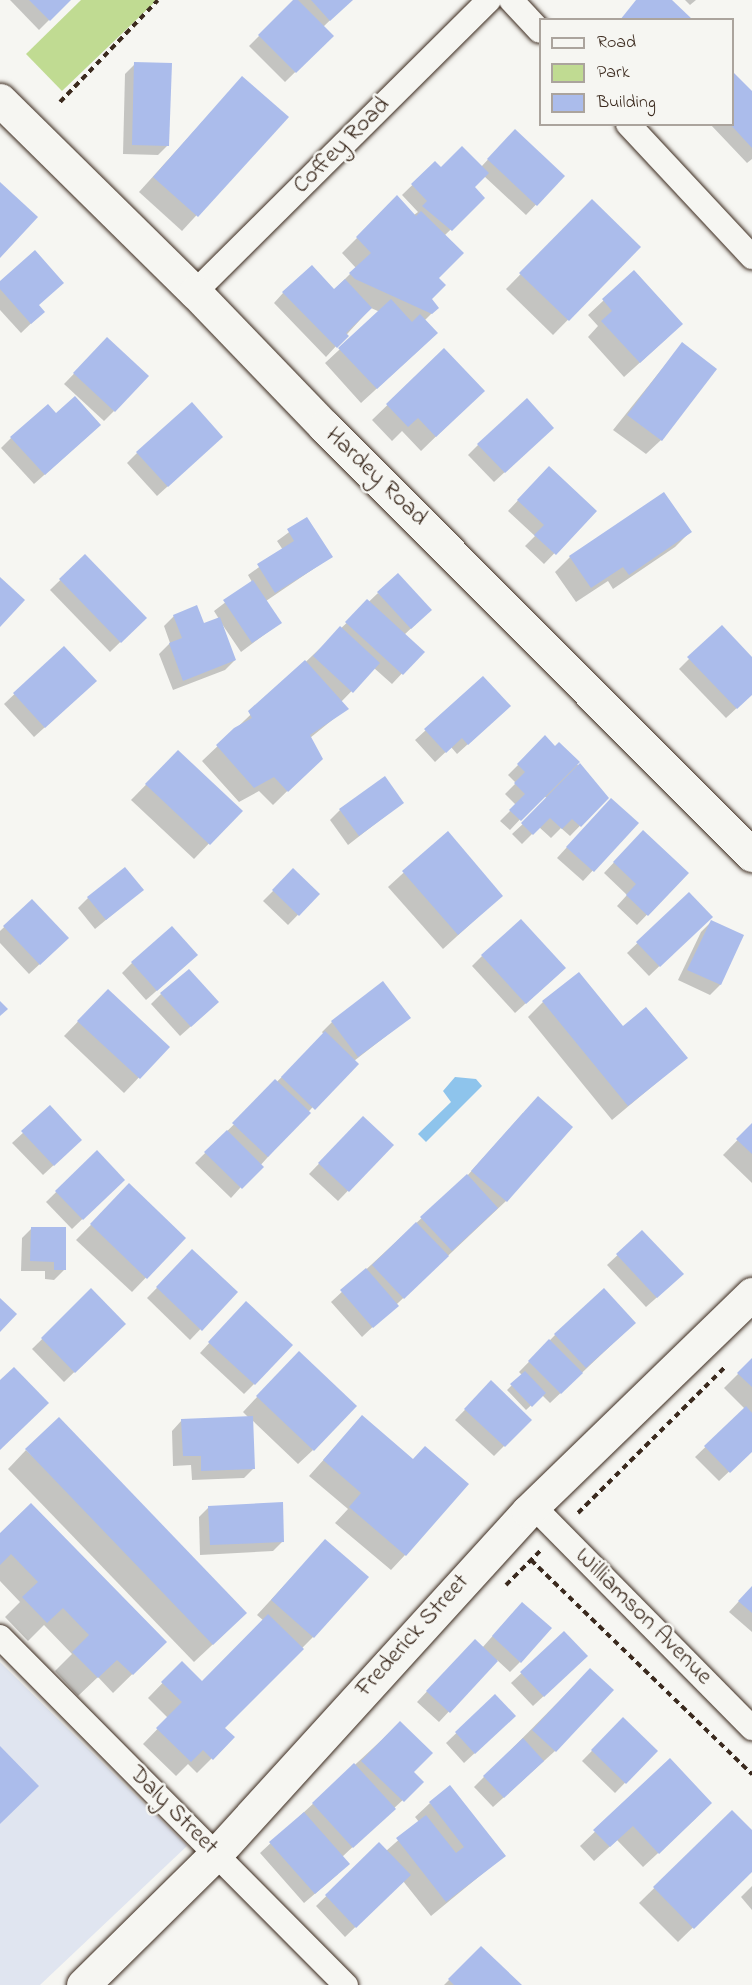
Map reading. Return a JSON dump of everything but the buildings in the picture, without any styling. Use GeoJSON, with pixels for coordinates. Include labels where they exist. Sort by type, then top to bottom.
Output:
{"type":"FeatureCollection","features":[{"type":"Feature","properties":{"kind":"main road","name":"Hardey Road"},"geometry":{"type":"LineString","coordinates":[[0,100],[195,292],[324,426],[752,855]]}},
{"type":"Feature","properties":{"kind":"main road","name":"Frederick Street"},"geometry":{"type":"LineString","coordinates":[[83,1985],[216,1854],[533,1506],[752,1294]]}},
{"type":"Feature","properties":{"kind":"street","name":"Coffey Road"},"geometry":{"type":"LineString","coordinates":[[195,292],[489,0]]}},
{"type":"Feature","properties":{"kind":"street"},"geometry":{"type":"LineString","coordinates":[[511,0],[539,31]]}},
{"type":"Feature","properties":{"kind":"street"},"geometry":{"type":"LineString","coordinates":[[630,126],[752,257]]}},
{"type":"Feature","properties":{"kind":"street","name":"Williamson Avenue"},"geometry":{"type":"LineString","coordinates":[[533,1506],[752,1728]]}},
{"type":"Feature","properties":{"kind":"street","name":"Daly Street"},"geometry":{"type":"LineString","coordinates":[[0,1637],[346,1985]]}},
{"type":"Feature","properties":{"kind":"path"},"geometry":{"type":"LineString","coordinates":[[60,102],[158,0]]}},
{"type":"Feature","properties":{"kind":"path"},"geometry":{"type":"LineString","coordinates":[[505,1535],[752,1774]]}},
{"type":"Feature","properties":{"kind":"shaded area"},"geometry":{"type":"Polygon","coordinates":[[[0,1662],[187,1846],[40,1985],[0,1985],[0,1662]]]}},
{"type":"Feature","properties":{"kind":"green space"},"geometry":{"type":"Polygon","coordinates":[[[81,0],[157,0],[62,91],[26,54],[81,0]]]}},
{"type":"Feature","properties":{"kind":"water"},"geometry":{"type":"Polygon","coordinates":[[[455,1077],[476,1079],[482,1086],[426,1142],[418,1134],[451,1102],[443,1091],[455,1077]]]}}]}
